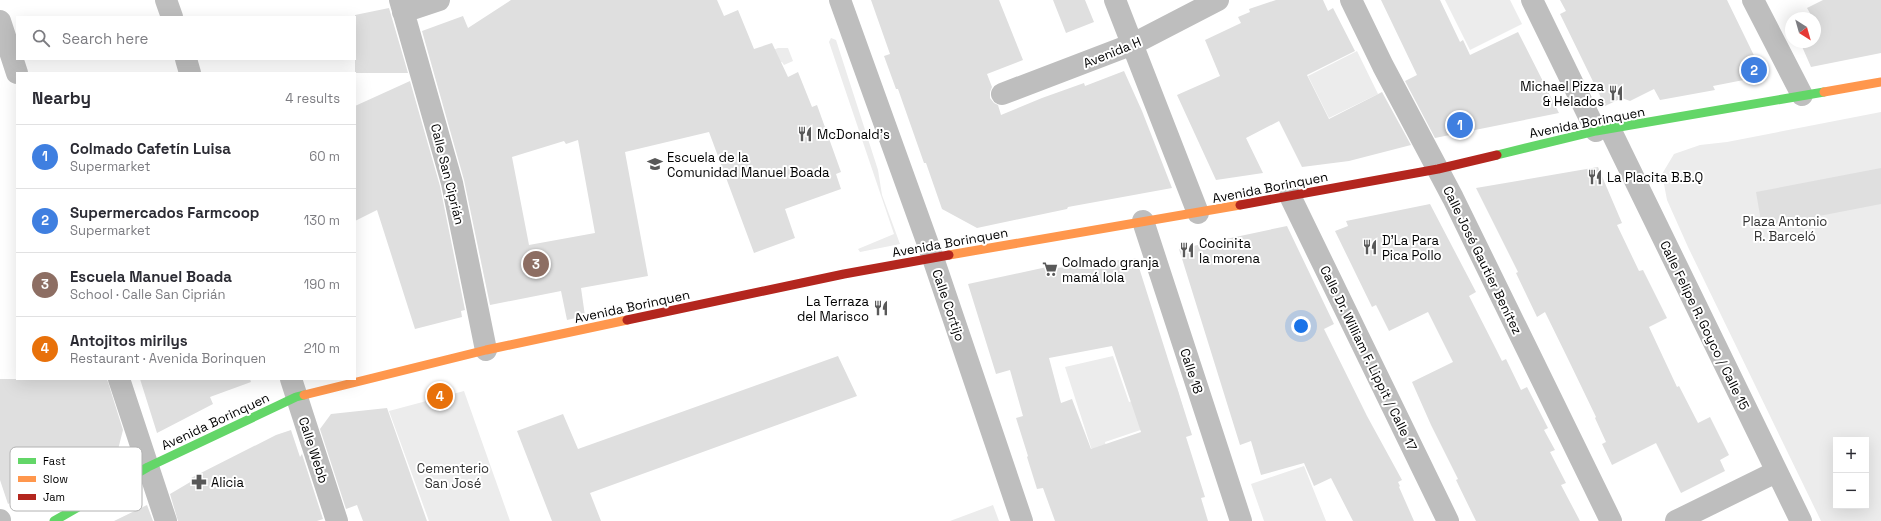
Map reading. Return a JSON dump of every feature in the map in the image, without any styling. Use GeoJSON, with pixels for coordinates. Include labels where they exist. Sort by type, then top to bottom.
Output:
{"type":"FeatureCollection","features":[{"type":"Feature","properties":{"kind":"street"},"geometry":{"type":"LineString","coordinates":[[166,0],[172,16]]}},
{"type":"Feature","properties":{"kind":"street"},"geometry":{"type":"LineString","coordinates":[[402,6],[439,0]]}},
{"type":"Feature","properties":{"kind":"street","name":"Calle Cortijo"},"geometry":{"type":"LineString","coordinates":[[840,0],[933,258],[1022,521]]}},
{"type":"Feature","properties":{"kind":"street"},"geometry":{"type":"LineString","coordinates":[[1115,0],[1198,213]]}},
{"type":"Feature","properties":{"kind":"street","name":"Avenida H"},"geometry":{"type":"LineString","coordinates":[[1002,94],[1133,44],[1218,0]]}},
{"type":"Feature","properties":{"kind":"street","name":"Calle José Gautier Benítez"},"geometry":{"type":"LineString","coordinates":[[1351,0],[1383,66],[1438,169],[1612,521]]}},
{"type":"Feature","properties":{"kind":"street","name":"Calle Felipe R. Goyco / Calle 15"},"geometry":{"type":"LineString","coordinates":[[1532,0],[1603,130],[1801,521]]}},
{"type":"Feature","properties":{"kind":"street"},"geometry":{"type":"LineString","coordinates":[[1753,0],[1802,95]]}},
{"type":"Feature","properties":{"kind":"street","name":"Calle San Ciprián"},"geometry":{"type":"LineString","coordinates":[[402,6],[452,183],[486,350]]}},
{"type":"Feature","properties":{"kind":"street"},"geometry":{"type":"LineString","coordinates":[[0,21],[17,72]]}},
{"type":"Feature","properties":{"kind":"street"},"geometry":{"type":"LineString","coordinates":[[186,60],[190,72]]}},
{"type":"Feature","properties":{"kind":"street","name":"Avenida Borinquen"},"geometry":{"type":"LineString","coordinates":[[356,376],[486,350],[844,274],[1143,221],[1198,213],[1438,169],[1603,130],[1881,82]]}},
{"type":"Feature","properties":{"kind":"street","name":"Calle Dr. William F. Lippit / Calle 17"},"geometry":{"type":"LineString","coordinates":[[1290,196],[1448,521]]}},
{"type":"Feature","properties":{"kind":"street","name":"Calle 18"},"geometry":{"type":"LineString","coordinates":[[1143,221],[1241,521]]}},
{"type":"Feature","properties":{"kind":"street"},"geometry":{"type":"LineString","coordinates":[[119,380],[141,447]]}},
{"type":"Feature","properties":{"kind":"street","name":"Avenida Borinquen"},"geometry":{"type":"LineString","coordinates":[[142,470],[294,388],[334,380]]}},
{"type":"Feature","properties":{"kind":"street","name":"Calle Webb"},"geometry":{"type":"LineString","coordinates":[[294,388],[337,521]]}},
{"type":"Feature","properties":{"kind":"street"},"geometry":{"type":"LineString","coordinates":[[142,449],[166,521]]}},
{"type":"Feature","properties":{"kind":"street"},"geometry":{"type":"LineString","coordinates":[[1676,521],[1776,472]]}},
{"type":"Feature","properties":{"kind":"street","name":"Avenida Borinquen"},"geometry":{"type":"LineString","coordinates":[[54,521],[71,511]]}},
{"type":"Feature","properties":{"kind":"green space"},"geometry":{"type":"Polygon","coordinates":[[[1445,0],[1510,0],[1522,24],[1470,50],[1445,0]]]}},
{"type":"Feature","properties":{"kind":"green space"},"geometry":{"type":"Polygon","coordinates":[[[831,38],[836,40],[878,170],[882,195],[900,244],[860,252],[858,249],[894,234],[829,42],[831,38]]]}},
{"type":"Feature","properties":{"kind":"green space"},"geometry":{"type":"Polygon","coordinates":[[[778,48],[788,48],[793,61],[784,65],[782,62],[759,70],[766,53],[778,48]]]}},
{"type":"Feature","properties":{"kind":"green space"},"geometry":{"type":"Polygon","coordinates":[[[1357,51],[1378,94],[1329,118],[1308,76],[1357,51]]]}},
{"type":"Feature","properties":{"kind":"green space","name":"Plaza Antonio R. Barceló"},"geometry":{"type":"Polygon","coordinates":[[[1881,112],[1881,521],[1821,521],[1688,247],[1667,200],[1662,174],[1674,154],[1700,145],[1727,142],[1881,112]]]}},
{"type":"Feature","properties":{"kind":"green space"},"geometry":{"type":"Polygon","coordinates":[[[1113,356],[1129,402],[1177,387],[1185,415],[1105,442],[1109,459],[1096,463],[1065,367],[1113,356]]]}},
{"type":"Feature","properties":{"kind":"green space","name":"Cementerio San José"},"geometry":{"type":"Polygon","coordinates":[[[464,391],[510,521],[429,521],[389,411],[464,391]]]}},
{"type":"Feature","properties":{"kind":"green space"},"geometry":{"type":"Polygon","coordinates":[[[1304,466],[1326,521],[1264,521],[1251,484],[1304,466]]]}},
{"type":"Feature","properties":{"kind":"green space"},"geometry":{"type":"Polygon","coordinates":[[[993,505],[999,521],[950,521],[993,505]]]}},
{"type":"Feature","properties":{"kind":"building"},"geometry":{"type":"Polygon","coordinates":[[[511,0],[717,0],[724,16],[738,10],[754,49],[772,43],[788,77],[798,72],[812,107],[817,105],[841,172],[836,174],[841,189],[785,209],[795,238],[754,253],[709,132],[625,152],[648,276],[581,288],[585,316],[567,320],[561,291],[490,305],[464,180],[422,31],[463,16],[468,28],[511,0]],[[578,140],[566,144],[564,141],[512,157],[529,245],[595,233],[578,140]]]}},
{"type":"Feature","properties":{"kind":"building"},"geometry":{"type":"Polygon","coordinates":[[[871,0],[999,0],[1023,60],[987,74],[992,87],[990,98],[998,105],[1001,115],[1042,98],[1084,83],[1085,86],[1124,71],[1142,111],[1172,188],[1068,207],[1067,209],[977,228],[942,209],[898,89],[896,89],[884,56],[890,54],[871,0]]]}},
{"type":"Feature","properties":{"kind":"building"},"geometry":{"type":"Polygon","coordinates":[[[1053,0],[1085,0],[1094,22],[1066,33],[1053,0]]]}},
{"type":"Feature","properties":{"kind":"building"},"geometry":{"type":"Polygon","coordinates":[[[1276,0],[1323,0],[1328,11],[1333,8],[1355,51],[1307,75],[1329,119],[1382,92],[1411,145],[1349,161],[1302,167],[1279,121],[1246,138],[1263,173],[1216,180],[1177,95],[1220,76],[1205,40],[1241,23],[1238,17],[1250,12],[1249,9],[1276,0]]]}},
{"type":"Feature","properties":{"kind":"building"},"geometry":{"type":"Polygon","coordinates":[[[1381,0],[1440,0],[1460,42],[1463,40],[1470,55],[1518,32],[1559,113],[1435,138],[1405,81],[1417,75],[1381,0]]]}},
{"type":"Feature","properties":{"kind":"building"},"geometry":{"type":"Polygon","coordinates":[[[1560,0],[1727,0],[1764,76],[1713,86],[1715,90],[1660,100],[1654,89],[1630,101],[1622,98],[1605,106],[1560,14],[1566,11],[1560,0]]]}},
{"type":"Feature","properties":{"kind":"building"},"geometry":{"type":"Polygon","coordinates":[[[1823,0],[1881,0],[1881,53],[1811,67],[1803,48],[1821,48],[1821,12],[1809,12],[1807,8],[1823,0]]]}},
{"type":"Feature","properties":{"kind":"building"},"geometry":{"type":"Polygon","coordinates":[[[389,8],[408,73],[355,72],[355,15],[389,8]]]}},
{"type":"Feature","properties":{"kind":"building"},"geometry":{"type":"Polygon","coordinates":[[[410,81],[440,186],[465,310],[461,311],[462,317],[415,329],[377,210],[356,220],[356,106],[410,81]]]}},
{"type":"Feature","properties":{"kind":"building"},"geometry":{"type":"Polygon","coordinates":[[[1598,167],[1622,223],[1617,225],[1639,271],[1643,270],[1667,318],[1649,327],[1677,387],[1679,386],[1698,423],[1710,417],[1729,455],[1720,460],[1725,471],[1681,493],[1656,443],[1612,465],[1602,444],[1606,442],[1595,418],[1596,417],[1545,312],[1537,317],[1516,273],[1518,272],[1476,188],[1598,167]]]}},
{"type":"Feature","properties":{"kind":"building"},"geometry":{"type":"Polygon","coordinates":[[[1881,168],[1881,204],[1762,227],[1756,192],[1881,168]]]}},
{"type":"Feature","properties":{"kind":"building"},"geometry":{"type":"Polygon","coordinates":[[[1430,204],[1476,292],[1469,296],[1502,361],[1506,359],[1521,390],[1527,387],[1548,428],[1544,430],[1555,450],[1550,452],[1566,483],[1561,485],[1580,521],[1476,521],[1456,480],[1458,479],[1431,425],[1412,382],[1453,362],[1428,312],[1389,331],[1376,305],[1372,307],[1335,231],[1348,226],[1346,221],[1430,204]]]}},
{"type":"Feature","properties":{"kind":"building"},"geometry":{"type":"Polygon","coordinates":[[[1287,226],[1334,324],[1324,329],[1367,416],[1402,480],[1398,482],[1399,487],[1414,521],[1353,521],[1331,478],[1314,486],[1304,463],[1261,475],[1251,441],[1240,445],[1179,249],[1287,226]]]}},
{"type":"Feature","properties":{"kind":"building"},"geometry":{"type":"Polygon","coordinates":[[[1136,258],[1192,435],[1186,437],[1205,497],[1201,498],[1208,521],[1055,521],[1043,488],[1037,489],[1027,457],[1028,456],[1016,418],[1023,416],[1010,370],[996,374],[968,284],[1056,265],[1057,268],[1136,258]],[[1112,346],[1049,358],[1061,403],[1072,399],[1091,449],[1141,432],[1112,346]]]}},
{"type":"Feature","properties":{"kind":"building"},"geometry":{"type":"Polygon","coordinates":[[[838,356],[857,396],[590,493],[601,521],[552,521],[517,431],[563,414],[578,449],[838,356]]]}},
{"type":"Feature","properties":{"kind":"building"},"geometry":{"type":"Polygon","coordinates":[[[0,379],[107,380],[123,430],[119,447],[10,447],[10,503],[8,504],[0,480],[0,379]]]}},
{"type":"Feature","properties":{"kind":"building"},"geometry":{"type":"Polygon","coordinates":[[[140,380],[250,380],[251,382],[210,397],[213,404],[157,433],[140,380]]]}},
{"type":"Feature","properties":{"kind":"building"},"geometry":{"type":"Polygon","coordinates":[[[387,408],[427,521],[363,521],[357,505],[346,509],[320,429],[331,414],[387,408]]]}},
{"type":"Feature","properties":{"kind":"building"},"geometry":{"type":"Polygon","coordinates":[[[291,430],[300,457],[302,454],[323,519],[317,521],[178,521],[170,494],[192,481],[191,478],[276,435],[291,430]]]}},
{"type":"Feature","properties":{"kind":"building"},"geometry":{"type":"Polygon","coordinates":[[[147,505],[153,521],[114,521],[135,511],[142,511],[142,507],[147,505]]]}},
{"type":"Feature","properties":{"kind":"traffic: fast"},"geometry":{"type":"LineString","coordinates":[[1497,155],[1596,131],[1824,92]]}},
{"type":"Feature","properties":{"kind":"traffic: fast"},"geometry":{"type":"LineString","coordinates":[[142,470],[296,397],[304,395]]}},
{"type":"Feature","properties":{"kind":"traffic: fast"},"geometry":{"type":"LineString","coordinates":[[54,521],[71,511]]}},
{"type":"Feature","properties":{"kind":"traffic: slow"},"geometry":{"type":"LineString","coordinates":[[1824,92],[1881,82]]}},
{"type":"Feature","properties":{"kind":"traffic: slow"},"geometry":{"type":"LineString","coordinates":[[949,255],[1240,205]]}},
{"type":"Feature","properties":{"kind":"traffic: slow"},"geometry":{"type":"LineString","coordinates":[[304,395],[486,350],[627,320]]}},
{"type":"Feature","properties":{"kind":"traffic: jam"},"geometry":{"type":"LineString","coordinates":[[1240,205],[1438,169],[1497,155]]}},
{"type":"Feature","properties":{"kind":"traffic: jam"},"geometry":{"type":"LineString","coordinates":[[627,320],[844,274],[949,255]]}},
{"type":"Feature","properties":{"kind":"place","name":"Supermercados Farmcoop"},"geometry":{"type":"Point","coordinates":[1754,70]}},
{"type":"Feature","properties":{"kind":"place","name":"Michael Pizza & Helados"},"geometry":{"type":"Point","coordinates":[1616,93]}},
{"type":"Feature","properties":{"kind":"place","name":"Colmado Cafetín Luisa"},"geometry":{"type":"Point","coordinates":[1460,125]}},
{"type":"Feature","properties":{"kind":"place","name":"McDonald's"},"geometry":{"type":"Point","coordinates":[805,134]}},
{"type":"Feature","properties":{"kind":"place","name":"Escuela de la Comunidad Manuel Boada"},"geometry":{"type":"Point","coordinates":[655,164]}},
{"type":"Feature","properties":{"kind":"place","name":"La Placita B.B.Q"},"geometry":{"type":"Point","coordinates":[1595,177]}},
{"type":"Feature","properties":{"kind":"place","name":"D'La Para Pica Pollo"},"geometry":{"type":"Point","coordinates":[1370,247]}},
{"type":"Feature","properties":{"kind":"place","name":"Cocinita la morena"},"geometry":{"type":"Point","coordinates":[1187,250]}},
{"type":"Feature","properties":{"kind":"place","name":"Escuela Manuel Boada"},"geometry":{"type":"Point","coordinates":[536,264]}},
{"type":"Feature","properties":{"kind":"place","name":"Colmado granja mamá lola"},"geometry":{"type":"Point","coordinates":[1050,269]}},
{"type":"Feature","properties":{"kind":"place","name":"La Terraza del Marisco"},"geometry":{"type":"Point","coordinates":[881,308]}},
{"type":"Feature","properties":{"kind":"place","name":"Antojitos mirilys"},"geometry":{"type":"Point","coordinates":[440,396]}},
{"type":"Feature","properties":{"kind":"place","name":"Alicia"},"geometry":{"type":"Point","coordinates":[199,482]}}]}
